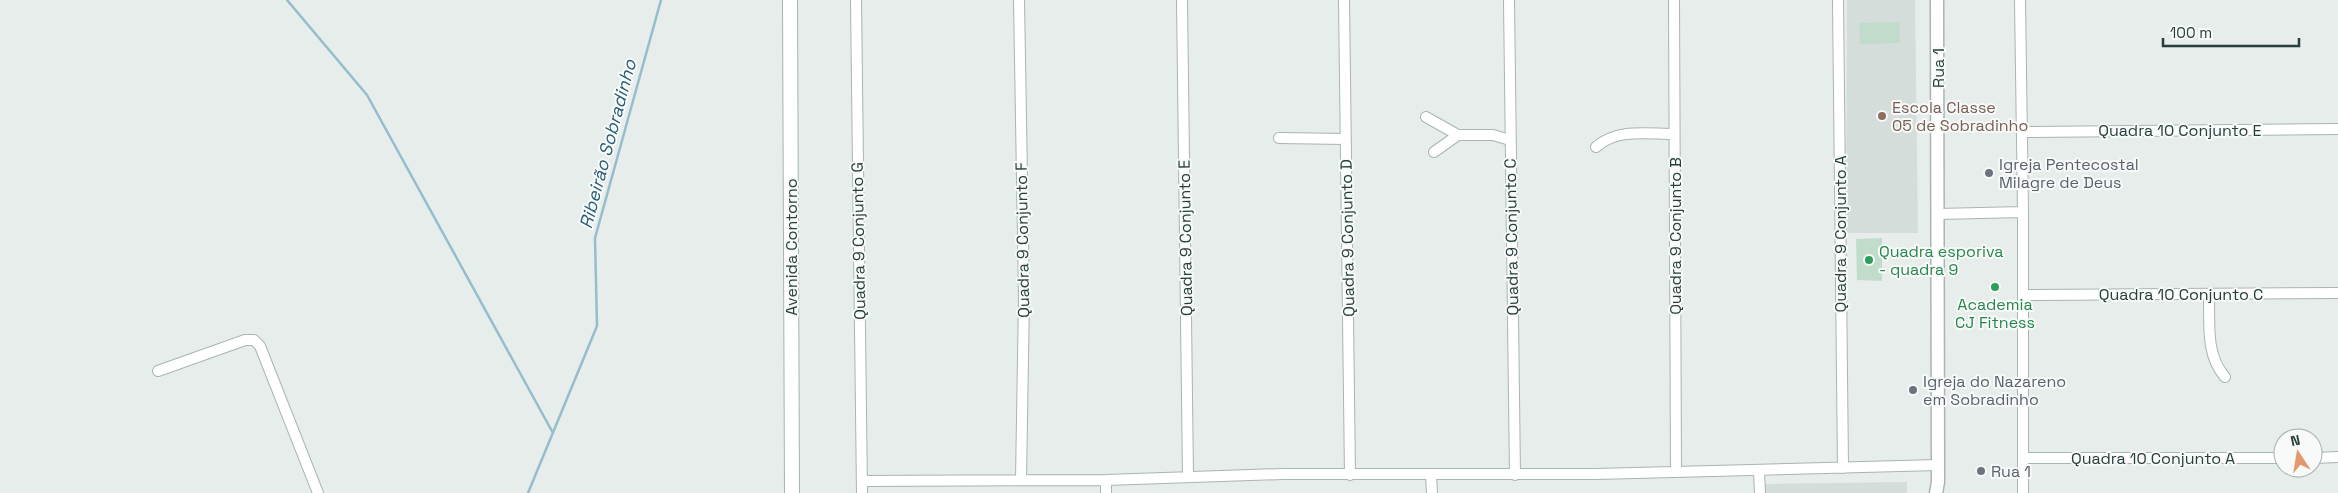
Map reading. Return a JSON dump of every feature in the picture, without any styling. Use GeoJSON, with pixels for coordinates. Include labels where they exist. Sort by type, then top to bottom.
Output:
{"type":"FeatureCollection","features":[{"type":"Feature","properties":{"kind":"main road","name":"Avenida Contorno"},"geometry":{"type":"LineString","coordinates":[[790,0],[792,493]]}},
{"type":"Feature","properties":{"kind":"street","name":"Quadra 9 Conjunto G"},"geometry":{"type":"LineString","coordinates":[[856,0],[862,493]]}},
{"type":"Feature","properties":{"kind":"street","name":"Quadra 9 Conjunto F"},"geometry":{"type":"LineString","coordinates":[[1019,0],[1024,297],[1022,480]]}},
{"type":"Feature","properties":{"kind":"street","name":"Quadra 9 Conjunto E"},"geometry":{"type":"LineString","coordinates":[[1182,0],[1188,476]]}},
{"type":"Feature","properties":{"kind":"street","name":"Quadra 9 Conjunto D"},"geometry":{"type":"LineString","coordinates":[[1344,0],[1350,475]]}},
{"type":"Feature","properties":{"kind":"street","name":"Quadra 9 Conjunto C"},"geometry":{"type":"LineString","coordinates":[[1509,0],[1515,475]]}},
{"type":"Feature","properties":{"kind":"street","name":"Quadra 9 Conjunto B"},"geometry":{"type":"LineString","coordinates":[[1674,0],[1676,472]]}},
{"type":"Feature","properties":{"kind":"street","name":"Quadra 9 Conjunto A"},"geometry":{"type":"LineString","coordinates":[[1838,0],[1843,468]]}},
{"type":"Feature","properties":{"kind":"street","name":"Rua 1"},"geometry":{"type":"LineString","coordinates":[[1937,0],[1938,489]]}},
{"type":"Feature","properties":{"kind":"street"},"geometry":{"type":"LineString","coordinates":[[2020,0],[2023,212],[2023,493]]}},
{"type":"Feature","properties":{"kind":"street"},"geometry":{"type":"LineString","coordinates":[[1426,117],[1458,135],[1493,135],[1510,140]]}},
{"type":"Feature","properties":{"kind":"street","name":"Quadra 10 Conjunto E"},"geometry":{"type":"LineString","coordinates":[[2022,132],[2338,129]]}},
{"type":"Feature","properties":{"kind":"street"},"geometry":{"type":"LineString","coordinates":[[1596,147],[1611,137],[1622,134],[1674,134]]}},
{"type":"Feature","properties":{"kind":"street"},"geometry":{"type":"LineString","coordinates":[[1434,152],[1458,135]]}},
{"type":"Feature","properties":{"kind":"street"},"geometry":{"type":"LineString","coordinates":[[1279,138],[1346,139]]}},
{"type":"Feature","properties":{"kind":"street"},"geometry":{"type":"LineString","coordinates":[[1938,214],[2023,212]]}},
{"type":"Feature","properties":{"kind":"street","name":"Quadra 10 Conjunto C"},"geometry":{"type":"LineString","coordinates":[[2023,295],[2338,293]]}},
{"type":"Feature","properties":{"kind":"street"},"geometry":{"type":"LineString","coordinates":[[2209,294],[2211,355],[2216,366],[2225,377]]}},
{"type":"Feature","properties":{"kind":"street"},"geometry":{"type":"LineString","coordinates":[[158,371],[245,340],[254,340],[260,346],[318,493]]}},
{"type":"Feature","properties":{"kind":"street","name":"Quadra 10 Conjunto A"},"geometry":{"type":"LineString","coordinates":[[2023,458],[2273,458]]}},
{"type":"Feature","properties":{"kind":"street"},"geometry":{"type":"LineString","coordinates":[[2323,458],[2338,458]]}},
{"type":"Feature","properties":{"kind":"street"},"geometry":{"type":"LineString","coordinates":[[862,481],[1106,480],[1282,474],[1515,475],[1760,472],[1938,465]]}},
{"type":"Feature","properties":{"kind":"street"},"geometry":{"type":"LineString","coordinates":[[1760,472],[1760,493]]}},
{"type":"Feature","properties":{"kind":"street"},"geometry":{"type":"LineString","coordinates":[[1431,475],[1432,493]]}},
{"type":"Feature","properties":{"kind":"street"},"geometry":{"type":"LineString","coordinates":[[1106,480],[1106,493]]}},
{"type":"Feature","properties":{"kind":"shaded area","name":"Escola Classe 05 de Sobradinho"},"geometry":{"type":"Polygon","coordinates":[[[1847,0],[1915,0],[1918,233],[1846,233],[1847,0]]]}},
{"type":"Feature","properties":{"kind":"shaded area"},"geometry":{"type":"Polygon","coordinates":[[[1907,482],[1907,493],[1763,493],[1764,484],[1907,482]]]}},
{"type":"Feature","properties":{"kind":"green space"},"geometry":{"type":"Polygon","coordinates":[[[1899,22],[1900,43],[1860,44],[1859,23],[1899,22]]]}},
{"type":"Feature","properties":{"kind":"green space","name":"Quadra esporiva - quadra 9"},"geometry":{"type":"Polygon","coordinates":[[[1882,238],[1882,281],[1857,280],[1856,239],[1882,238]]]}},
{"type":"Feature","properties":{"kind":"waterway"},"geometry":{"type":"LineString","coordinates":[[287,0],[367,95],[553,433]]}},
{"type":"Feature","properties":{"kind":"waterway","name":"Ribeirão Sobradinho"},"geometry":{"type":"LineString","coordinates":[[528,493],[597,326],[595,238],[661,0]]}},
{"type":"Feature","properties":{"kind":"place","name":"Escola Classe 05 de Sobradinho"},"geometry":{"type":"Point","coordinates":[1882,116]}},
{"type":"Feature","properties":{"kind":"place","name":"Igreja Pentecostal Milagre de Deus"},"geometry":{"type":"Point","coordinates":[1989,173]}},
{"type":"Feature","properties":{"kind":"place","name":"Quadra esporiva - quadra 9"},"geometry":{"type":"Point","coordinates":[1869,260]}},
{"type":"Feature","properties":{"kind":"place","name":"Academia CJ Fitness"},"geometry":{"type":"Point","coordinates":[1995,287]}},
{"type":"Feature","properties":{"kind":"place","name":"Igreja do Nazareno em Sobradinho"},"geometry":{"type":"Point","coordinates":[1913,390]}},
{"type":"Feature","properties":{"kind":"place","name":"Rua 1"},"geometry":{"type":"Point","coordinates":[1981,471]}}]}
